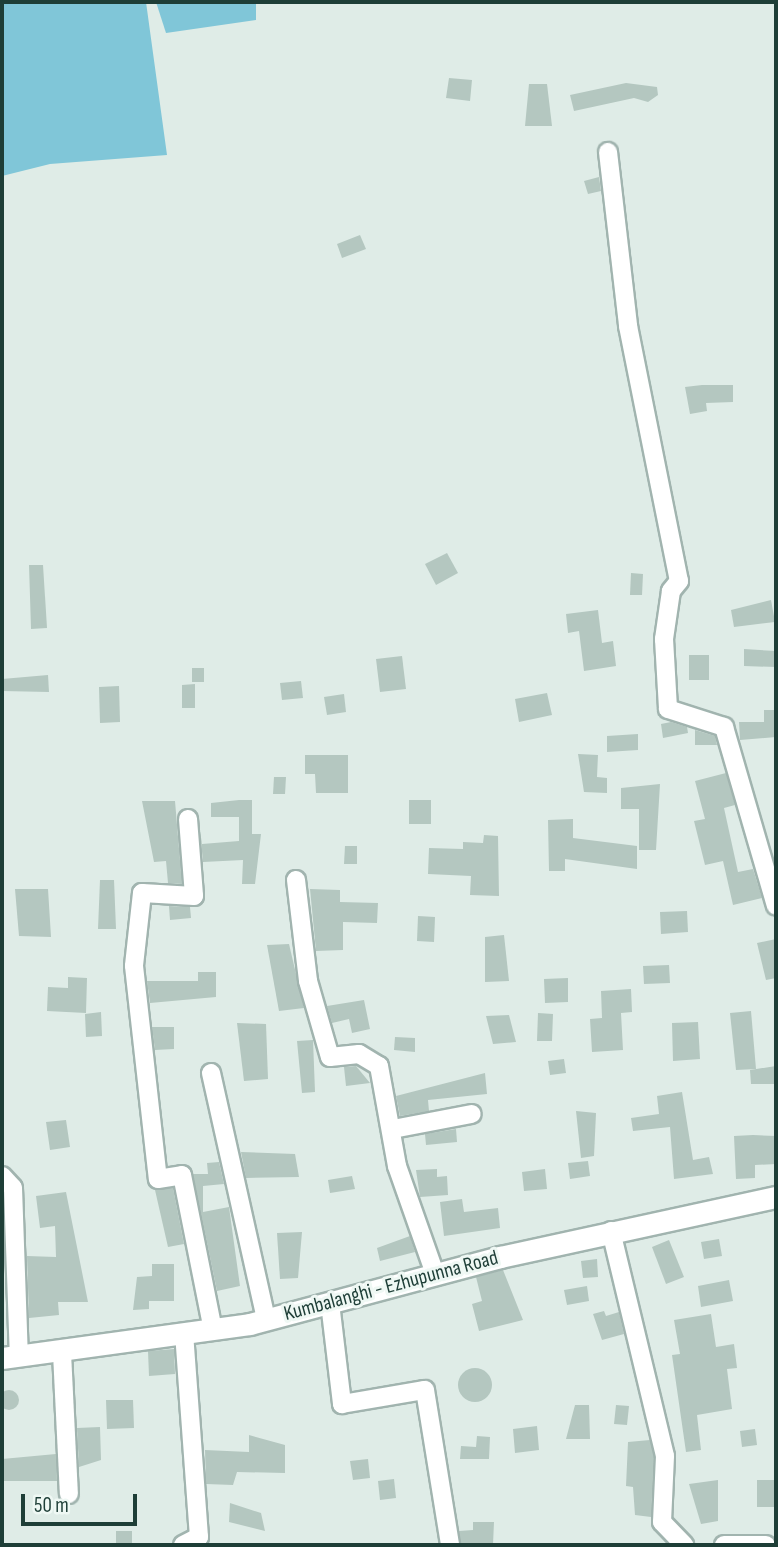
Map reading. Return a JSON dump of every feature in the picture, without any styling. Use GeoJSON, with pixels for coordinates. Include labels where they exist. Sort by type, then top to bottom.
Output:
{"type":"FeatureCollection","features":[{"type":"Feature","properties":{"kind":"main road","name":"Kumbalanghi - Ezhupunna Road"},"geometry":{"type":"LineString","coordinates":[[10,1357],[62,1353],[266,1320],[435,1274],[611,1231],[776,1197]]}},
{"type":"Feature","properties":{"kind":"street"},"geometry":{"type":"LineString","coordinates":[[608,152],[628,326],[679,581],[671,591],[664,639],[668,709],[724,727],[776,906]]}},
{"type":"Feature","properties":{"kind":"street"},"geometry":{"type":"LineString","coordinates":[[188,819],[194,896],[142,893],[134,966],[158,1179],[182,1175],[213,1330]]}},
{"type":"Feature","properties":{"kind":"street"},"geometry":{"type":"LineString","coordinates":[[296,880],[308,981],[330,1057],[359,1054],[379,1066],[393,1129],[397,1166],[435,1274]]}},
{"type":"Feature","properties":{"kind":"street"},"geometry":{"type":"LineString","coordinates":[[211,1073],[266,1320]]}},
{"type":"Feature","properties":{"kind":"street"},"geometry":{"type":"LineString","coordinates":[[393,1129],[472,1114]]}},
{"type":"Feature","properties":{"kind":"street"},"geometry":{"type":"LineString","coordinates":[[2,1176],[13,1188],[10,1357]]}},
{"type":"Feature","properties":{"kind":"street"},"geometry":{"type":"LineString","coordinates":[[611,1231],[666,1456],[662,1522],[684,1545]]}},
{"type":"Feature","properties":{"kind":"street"},"geometry":{"type":"LineString","coordinates":[[330,1303],[342,1404],[425,1390],[450,1545]]}},
{"type":"Feature","properties":{"kind":"street"},"geometry":{"type":"LineString","coordinates":[[183,1545],[199,1536],[184,1335]]}},
{"type":"Feature","properties":{"kind":"street"},"geometry":{"type":"LineString","coordinates":[[62,1353],[69,1494]]}},
{"type":"Feature","properties":{"kind":"street"},"geometry":{"type":"LineString","coordinates":[[724,1545],[766,1545]]}},
{"type":"Feature","properties":{"kind":"water"},"geometry":{"type":"Polygon","coordinates":[[[2,2],[146,2],[167,155],[50,164],[2,176],[2,2]]]}},
{"type":"Feature","properties":{"kind":"water"},"geometry":{"type":"Polygon","coordinates":[[[156,2],[256,2],[256,20],[166,33],[156,2]]]}},
{"type":"Feature","properties":{"kind":"building"},"geometry":{"type":"Polygon","coordinates":[[[449,78],[472,80],[470,101],[446,98],[449,78]]]}},
{"type":"Feature","properties":{"kind":"building"},"geometry":{"type":"Polygon","coordinates":[[[626,83],[657,87],[658,95],[648,102],[634,98],[574,111],[570,95],[626,83]]]}},
{"type":"Feature","properties":{"kind":"building"},"geometry":{"type":"Polygon","coordinates":[[[529,84],[547,84],[552,126],[525,126],[529,84]]]}},
{"type":"Feature","properties":{"kind":"building"},"geometry":{"type":"Polygon","coordinates":[[[599,177],[601,191],[588,194],[584,181],[599,177]]]}},
{"type":"Feature","properties":{"kind":"building"},"geometry":{"type":"Polygon","coordinates":[[[360,235],[366,249],[342,258],[337,244],[360,235]]]}},
{"type":"Feature","properties":{"kind":"building"},"geometry":{"type":"Polygon","coordinates":[[[733,385],[733,402],[706,403],[707,411],[690,414],[685,387],[733,385]]]}},
{"type":"Feature","properties":{"kind":"building"},"geometry":{"type":"Polygon","coordinates":[[[447,553],[458,573],[436,585],[425,564],[447,553]]]}},
{"type":"Feature","properties":{"kind":"building"},"geometry":{"type":"Polygon","coordinates":[[[29,565],[43,565],[47,628],[31,629],[29,565]]]}},
{"type":"Feature","properties":{"kind":"building"},"geometry":{"type":"Polygon","coordinates":[[[631,573],[643,574],[642,595],[630,595],[631,573]]]}},
{"type":"Feature","properties":{"kind":"building"},"geometry":{"type":"Polygon","coordinates":[[[771,600],[775,622],[734,627],[731,610],[771,600]]]}},
{"type":"Feature","properties":{"kind":"building"},"geometry":{"type":"Polygon","coordinates":[[[598,610],[602,643],[613,641],[616,666],[584,671],[579,631],[568,633],[566,614],[598,610]]]}},
{"type":"Feature","properties":{"kind":"building"},"geometry":{"type":"Polygon","coordinates":[[[744,649],[776,651],[776,667],[744,666],[744,649]]]}},
{"type":"Feature","properties":{"kind":"building"},"geometry":{"type":"Polygon","coordinates":[[[689,655],[709,655],[709,680],[689,680],[689,655]]]}},
{"type":"Feature","properties":{"kind":"building"},"geometry":{"type":"Polygon","coordinates":[[[402,656],[406,689],[380,692],[376,659],[402,656]]]}},
{"type":"Feature","properties":{"kind":"building"},"geometry":{"type":"Polygon","coordinates":[[[192,668],[204,668],[204,682],[192,682],[192,668]]]}},
{"type":"Feature","properties":{"kind":"building"},"geometry":{"type":"Polygon","coordinates":[[[48,675],[49,692],[2,691],[2,679],[48,675]]]}},
{"type":"Feature","properties":{"kind":"building"},"geometry":{"type":"Polygon","coordinates":[[[301,681],[303,698],[282,700],[280,683],[301,681]]]}},
{"type":"Feature","properties":{"kind":"building"},"geometry":{"type":"Polygon","coordinates":[[[195,684],[195,708],[182,708],[182,685],[195,684]]]}},
{"type":"Feature","properties":{"kind":"building"},"geometry":{"type":"Polygon","coordinates":[[[119,686],[120,722],[100,723],[99,687],[119,686]]]}},
{"type":"Feature","properties":{"kind":"building"},"geometry":{"type":"Polygon","coordinates":[[[547,693],[552,715],[519,722],[515,699],[547,693]]]}},
{"type":"Feature","properties":{"kind":"building"},"geometry":{"type":"Polygon","coordinates":[[[344,694],[346,712],[327,715],[324,697],[344,694]]]}},
{"type":"Feature","properties":{"kind":"building"},"geometry":{"type":"Polygon","coordinates":[[[764,710],[776,710],[776,737],[740,740],[739,722],[764,722],[764,710]]]}},
{"type":"Feature","properties":{"kind":"building"},"geometry":{"type":"Polygon","coordinates":[[[671,722],[687,727],[688,733],[663,738],[661,724],[671,722]]]}},
{"type":"Feature","properties":{"kind":"building"},"geometry":{"type":"Polygon","coordinates":[[[695,730],[715,736],[717,745],[695,745],[695,730]]]}},
{"type":"Feature","properties":{"kind":"building"},"geometry":{"type":"Polygon","coordinates":[[[638,734],[638,750],[607,752],[607,736],[638,734]]]}},
{"type":"Feature","properties":{"kind":"building"},"geometry":{"type":"Polygon","coordinates":[[[578,754],[598,755],[597,777],[607,778],[607,793],[584,792],[578,754]]]}},
{"type":"Feature","properties":{"kind":"building"},"geometry":{"type":"Polygon","coordinates":[[[305,755],[348,755],[348,793],[316,793],[315,774],[305,774],[305,755]]]}},
{"type":"Feature","properties":{"kind":"building"},"geometry":{"type":"Polygon","coordinates":[[[726,773],[735,805],[724,808],[738,872],[753,869],[762,898],[733,905],[723,861],[705,865],[694,821],[705,819],[695,781],[726,773]]]}},
{"type":"Feature","properties":{"kind":"building"},"geometry":{"type":"Polygon","coordinates":[[[274,777],[286,777],[285,794],[273,794],[274,777]]]}},
{"type":"Feature","properties":{"kind":"building"},"geometry":{"type":"Polygon","coordinates":[[[660,784],[656,850],[639,850],[639,809],[621,809],[621,788],[660,784]]]}},
{"type":"Feature","properties":{"kind":"building"},"geometry":{"type":"Polygon","coordinates":[[[252,800],[252,834],[261,834],[255,884],[242,884],[243,860],[203,862],[200,831],[202,844],[239,841],[239,817],[211,817],[211,803],[252,800]]]}},
{"type":"Feature","properties":{"kind":"building"},"geometry":{"type":"Polygon","coordinates":[[[409,800],[431,800],[431,824],[409,824],[409,800]]]}},
{"type":"Feature","properties":{"kind":"building"},"geometry":{"type":"Polygon","coordinates":[[[142,801],[175,801],[182,884],[168,883],[166,861],[154,862],[142,801]]]}},
{"type":"Feature","properties":{"kind":"building"},"geometry":{"type":"Polygon","coordinates":[[[573,819],[573,838],[637,846],[637,869],[565,859],[565,871],[549,871],[548,820],[573,819]]]}},
{"type":"Feature","properties":{"kind":"building"},"geometry":{"type":"Polygon","coordinates":[[[484,835],[498,836],[499,896],[470,895],[471,876],[428,874],[429,848],[463,849],[463,842],[483,843],[484,835]]]}},
{"type":"Feature","properties":{"kind":"building"},"geometry":{"type":"Polygon","coordinates":[[[345,846],[357,846],[357,864],[344,864],[345,846]]]}},
{"type":"Feature","properties":{"kind":"building"},"geometry":{"type":"Polygon","coordinates":[[[100,880],[114,880],[116,929],[98,929],[100,880]]]}},
{"type":"Feature","properties":{"kind":"building"},"geometry":{"type":"Polygon","coordinates":[[[15,889],[48,889],[51,937],[19,936],[15,889]]]}},
{"type":"Feature","properties":{"kind":"building"},"geometry":{"type":"Polygon","coordinates":[[[310,889],[340,890],[340,902],[378,903],[377,923],[343,922],[343,950],[316,951],[310,889]]]}},
{"type":"Feature","properties":{"kind":"building"},"geometry":{"type":"Polygon","coordinates":[[[169,906],[190,907],[191,918],[170,920],[169,906]]]}},
{"type":"Feature","properties":{"kind":"building"},"geometry":{"type":"Polygon","coordinates":[[[687,911],[688,932],[661,934],[660,912],[687,911]]]}},
{"type":"Feature","properties":{"kind":"building"},"geometry":{"type":"Polygon","coordinates":[[[418,916],[435,917],[434,942],[417,941],[418,916]]]}},
{"type":"Feature","properties":{"kind":"building"},"geometry":{"type":"Polygon","coordinates":[[[504,935],[509,981],[485,982],[485,937],[504,935]]]}},
{"type":"Feature","properties":{"kind":"building"},"geometry":{"type":"Polygon","coordinates":[[[776,939],[776,978],[766,980],[757,943],[776,939]]]}},
{"type":"Feature","properties":{"kind":"building"},"geometry":{"type":"Polygon","coordinates":[[[289,944],[304,1008],[279,1011],[267,945],[289,944]]]}},
{"type":"Feature","properties":{"kind":"building"},"geometry":{"type":"Polygon","coordinates":[[[669,965],[670,983],[644,984],[643,966],[669,965]]]}},
{"type":"Feature","properties":{"kind":"building"},"geometry":{"type":"Polygon","coordinates":[[[198,972],[216,972],[216,997],[150,1003],[147,981],[198,981],[198,972]]]}},
{"type":"Feature","properties":{"kind":"building"},"geometry":{"type":"Polygon","coordinates":[[[68,977],[87,978],[86,1013],[47,1011],[48,987],[68,988],[68,977]]]}},
{"type":"Feature","properties":{"kind":"building"},"geometry":{"type":"Polygon","coordinates":[[[568,978],[568,1002],[545,1003],[544,979],[568,978]]]}},
{"type":"Feature","properties":{"kind":"building"},"geometry":{"type":"Polygon","coordinates":[[[631,989],[632,1012],[621,1013],[623,1050],[592,1052],[590,1019],[602,1018],[601,991],[631,989]]]}},
{"type":"Feature","properties":{"kind":"building"},"geometry":{"type":"Polygon","coordinates":[[[364,1000],[370,1029],[352,1033],[349,1019],[332,1023],[327,1006],[364,1000]]]}},
{"type":"Feature","properties":{"kind":"building"},"geometry":{"type":"Polygon","coordinates":[[[751,1011],[756,1069],[736,1070],[730,1013],[751,1011]]]}},
{"type":"Feature","properties":{"kind":"building"},"geometry":{"type":"Polygon","coordinates":[[[101,1012],[102,1036],[86,1037],[85,1014],[101,1012]]]}},
{"type":"Feature","properties":{"kind":"building"},"geometry":{"type":"Polygon","coordinates":[[[538,1013],[553,1014],[552,1041],[537,1041],[538,1013]]]}},
{"type":"Feature","properties":{"kind":"building"},"geometry":{"type":"Polygon","coordinates":[[[509,1015],[516,1042],[493,1044],[486,1016],[509,1015]]]}},
{"type":"Feature","properties":{"kind":"building"},"geometry":{"type":"Polygon","coordinates":[[[698,1022],[700,1059],[673,1061],[672,1023],[698,1022]]]}},
{"type":"Feature","properties":{"kind":"building"},"geometry":{"type":"Polygon","coordinates":[[[237,1023],[266,1024],[268,1079],[244,1081],[237,1023]]]}},
{"type":"Feature","properties":{"kind":"building"},"geometry":{"type":"Polygon","coordinates":[[[152,1027],[174,1027],[174,1049],[155,1050],[152,1027]]]}},
{"type":"Feature","properties":{"kind":"building"},"geometry":{"type":"Polygon","coordinates":[[[395,1037],[415,1038],[415,1052],[394,1050],[395,1037]]]}},
{"type":"Feature","properties":{"kind":"building"},"geometry":{"type":"Polygon","coordinates":[[[313,1040],[315,1092],[302,1093],[297,1041],[313,1040]]]}},
{"type":"Feature","properties":{"kind":"building"},"geometry":{"type":"Polygon","coordinates":[[[564,1059],[566,1073],[550,1075],[548,1061],[564,1059]]]}},
{"type":"Feature","properties":{"kind":"building"},"geometry":{"type":"Polygon","coordinates":[[[356,1066],[370,1083],[346,1086],[344,1067],[356,1066]]]}},
{"type":"Feature","properties":{"kind":"building"},"geometry":{"type":"Polygon","coordinates":[[[776,1066],[776,1084],[751,1084],[750,1070],[776,1066]]]}},
{"type":"Feature","properties":{"kind":"building"},"geometry":{"type":"Polygon","coordinates":[[[485,1073],[487,1094],[428,1100],[429,1111],[400,1116],[396,1096],[485,1073]]]}},
{"type":"Feature","properties":{"kind":"building"},"geometry":{"type":"Polygon","coordinates":[[[682,1092],[693,1160],[709,1157],[713,1174],[674,1179],[670,1127],[633,1131],[631,1118],[659,1114],[657,1096],[682,1092]]]}},
{"type":"Feature","properties":{"kind":"building"},"geometry":{"type":"Polygon","coordinates":[[[576,1111],[596,1113],[594,1156],[581,1158],[576,1111]]]}},
{"type":"Feature","properties":{"kind":"building"},"geometry":{"type":"Polygon","coordinates":[[[66,1120],[70,1147],[50,1150],[46,1122],[66,1120]]]}},
{"type":"Feature","properties":{"kind":"building"},"geometry":{"type":"Polygon","coordinates":[[[456,1129],[457,1142],[426,1145],[425,1134],[456,1129]]]}},
{"type":"Feature","properties":{"kind":"building"},"geometry":{"type":"Polygon","coordinates":[[[734,1136],[776,1136],[776,1164],[755,1165],[755,1178],[736,1179],[734,1136]]]}},
{"type":"Feature","properties":{"kind":"building"},"geometry":{"type":"Polygon","coordinates":[[[241,1152],[295,1154],[299,1177],[246,1178],[241,1152]]]}},
{"type":"Feature","properties":{"kind":"building"},"geometry":{"type":"Polygon","coordinates":[[[588,1161],[590,1176],[570,1179],[568,1163],[588,1161]]]}},
{"type":"Feature","properties":{"kind":"building"},"geometry":{"type":"Polygon","coordinates":[[[219,1162],[224,1184],[203,1186],[203,1212],[229,1207],[240,1286],[217,1291],[193,1174],[208,1174],[207,1163],[219,1162]]]}},
{"type":"Feature","properties":{"kind":"building"},"geometry":{"type":"Polygon","coordinates":[[[437,1169],[437,1177],[447,1176],[448,1195],[420,1197],[416,1170],[437,1169]]]}},
{"type":"Feature","properties":{"kind":"building"},"geometry":{"type":"Polygon","coordinates":[[[545,1169],[547,1189],[524,1191],[522,1172],[545,1169]]]}},
{"type":"Feature","properties":{"kind":"building"},"geometry":{"type":"Polygon","coordinates":[[[352,1176],[355,1189],[330,1193],[328,1180],[352,1176]]]}},
{"type":"Feature","properties":{"kind":"building"},"geometry":{"type":"Polygon","coordinates":[[[173,1188],[184,1244],[168,1247],[155,1190],[173,1188]]]}},
{"type":"Feature","properties":{"kind":"building"},"geometry":{"type":"Polygon","coordinates":[[[66,1192],[88,1302],[58,1302],[59,1315],[29,1318],[27,1256],[56,1257],[55,1226],[40,1228],[36,1196],[66,1192]]]}},
{"type":"Feature","properties":{"kind":"building"},"geometry":{"type":"Polygon","coordinates":[[[462,1199],[464,1212],[498,1208],[500,1228],[444,1236],[440,1202],[462,1199]]]}},
{"type":"Feature","properties":{"kind":"building"},"geometry":{"type":"Polygon","coordinates":[[[302,1232],[298,1278],[280,1279],[277,1233],[302,1232]]]}},
{"type":"Feature","properties":{"kind":"building"},"geometry":{"type":"Polygon","coordinates":[[[410,1236],[415,1252],[380,1261],[377,1248],[410,1236]]]}},
{"type":"Feature","properties":{"kind":"building"},"geometry":{"type":"Polygon","coordinates":[[[719,1239],[722,1256],[704,1259],[701,1242],[719,1239]]]}},
{"type":"Feature","properties":{"kind":"building"},"geometry":{"type":"Polygon","coordinates":[[[669,1240],[684,1277],[666,1284],[652,1247],[669,1240]]]}},
{"type":"Feature","properties":{"kind":"building"},"geometry":{"type":"Polygon","coordinates":[[[597,1259],[598,1277],[583,1278],[581,1261],[597,1259]]]}},
{"type":"Feature","properties":{"kind":"building"},"geometry":{"type":"Polygon","coordinates":[[[152,1264],[174,1264],[174,1301],[149,1301],[149,1309],[133,1310],[137,1277],[152,1276],[152,1264]]]}},
{"type":"Feature","properties":{"kind":"building"},"geometry":{"type":"Polygon","coordinates":[[[503,1270],[523,1320],[479,1331],[472,1304],[482,1301],[476,1277],[503,1270]]]}},
{"type":"Feature","properties":{"kind":"building"},"geometry":{"type":"Polygon","coordinates":[[[729,1280],[733,1301],[701,1307],[698,1286],[729,1280]]]}},
{"type":"Feature","properties":{"kind":"building"},"geometry":{"type":"Polygon","coordinates":[[[587,1286],[589,1301],[567,1305],[564,1290],[587,1286]]]}},
{"type":"Feature","properties":{"kind":"building"},"geometry":{"type":"Polygon","coordinates":[[[604,1311],[606,1316],[619,1312],[624,1334],[602,1340],[593,1314],[604,1311]]]}},
{"type":"Feature","properties":{"kind":"building"},"geometry":{"type":"Polygon","coordinates":[[[711,1314],[716,1347],[734,1344],[737,1368],[727,1369],[732,1409],[697,1415],[701,1450],[686,1452],[672,1355],[680,1354],[674,1320],[711,1314]]]}},
{"type":"Feature","properties":{"kind":"building"},"geometry":{"type":"Polygon","coordinates":[[[174,1349],[175,1374],[149,1376],[148,1351],[174,1349]]]}},
{"type":"Feature","properties":{"kind":"building"},"geometry":{"type":"Polygon","coordinates":[[[475,1368],[487,1373],[492,1385],[487,1397],[475,1402],[463,1397],[458,1385],[463,1373],[475,1368]]]}},
{"type":"Feature","properties":{"kind":"building"},"geometry":{"type":"Polygon","coordinates":[[[5,1390],[13,1390],[19,1400],[13,1410],[5,1410],[-1,1404],[-1,1396],[5,1390]]]}},
{"type":"Feature","properties":{"kind":"building"},"geometry":{"type":"Polygon","coordinates":[[[106,1400],[133,1400],[134,1428],[107,1429],[106,1400]]]}},
{"type":"Feature","properties":{"kind":"building"},"geometry":{"type":"Polygon","coordinates":[[[575,1405],[589,1405],[590,1439],[566,1439],[575,1405]]]}},
{"type":"Feature","properties":{"kind":"building"},"geometry":{"type":"Polygon","coordinates":[[[616,1405],[629,1406],[627,1425],[614,1424],[616,1405]]]}},
{"type":"Feature","properties":{"kind":"building"},"geometry":{"type":"Polygon","coordinates":[[[537,1426],[539,1450],[515,1453],[513,1429],[537,1426]]]}},
{"type":"Feature","properties":{"kind":"building"},"geometry":{"type":"Polygon","coordinates":[[[100,1427],[101,1460],[79,1467],[77,1428],[100,1427]]]}},
{"type":"Feature","properties":{"kind":"building"},"geometry":{"type":"Polygon","coordinates":[[[755,1429],[757,1445],[742,1447],[740,1431],[755,1429]]]}},
{"type":"Feature","properties":{"kind":"building"},"geometry":{"type":"Polygon","coordinates":[[[249,1435],[285,1445],[285,1473],[237,1472],[233,1485],[206,1484],[205,1450],[249,1452],[249,1435]]]}},
{"type":"Feature","properties":{"kind":"building"},"geometry":{"type":"Polygon","coordinates":[[[477,1436],[490,1437],[489,1459],[460,1459],[461,1446],[476,1447],[477,1436]]]}},
{"type":"Feature","properties":{"kind":"building"},"geometry":{"type":"Polygon","coordinates":[[[650,1440],[654,1457],[651,1517],[635,1515],[633,1487],[626,1486],[628,1442],[650,1440]]]}},
{"type":"Feature","properties":{"kind":"building"},"geometry":{"type":"Polygon","coordinates":[[[56,1454],[57,1481],[2,1481],[2,1459],[56,1454]]]}},
{"type":"Feature","properties":{"kind":"building"},"geometry":{"type":"Polygon","coordinates":[[[368,1459],[370,1478],[353,1480],[350,1461],[368,1459]]]}},
{"type":"Feature","properties":{"kind":"building"},"geometry":{"type":"Polygon","coordinates":[[[394,1479],[396,1498],[380,1500],[378,1481],[394,1479]]]}},
{"type":"Feature","properties":{"kind":"building"},"geometry":{"type":"Polygon","coordinates":[[[718,1480],[718,1521],[701,1524],[689,1484],[718,1480]]]}},
{"type":"Feature","properties":{"kind":"building"},"geometry":{"type":"Polygon","coordinates":[[[757,1480],[776,1480],[776,1507],[757,1507],[757,1480]]]}},
{"type":"Feature","properties":{"kind":"building"},"geometry":{"type":"Polygon","coordinates":[[[230,1503],[261,1513],[265,1531],[229,1522],[230,1503]]]}},
{"type":"Feature","properties":{"kind":"building"},"geometry":{"type":"Polygon","coordinates":[[[473,1522],[494,1522],[493,1545],[461,1545],[459,1531],[473,1530],[473,1522]]]}},
{"type":"Feature","properties":{"kind":"building"},"geometry":{"type":"Polygon","coordinates":[[[116,1531],[132,1531],[132,1545],[116,1545],[116,1531]]]}}]}
